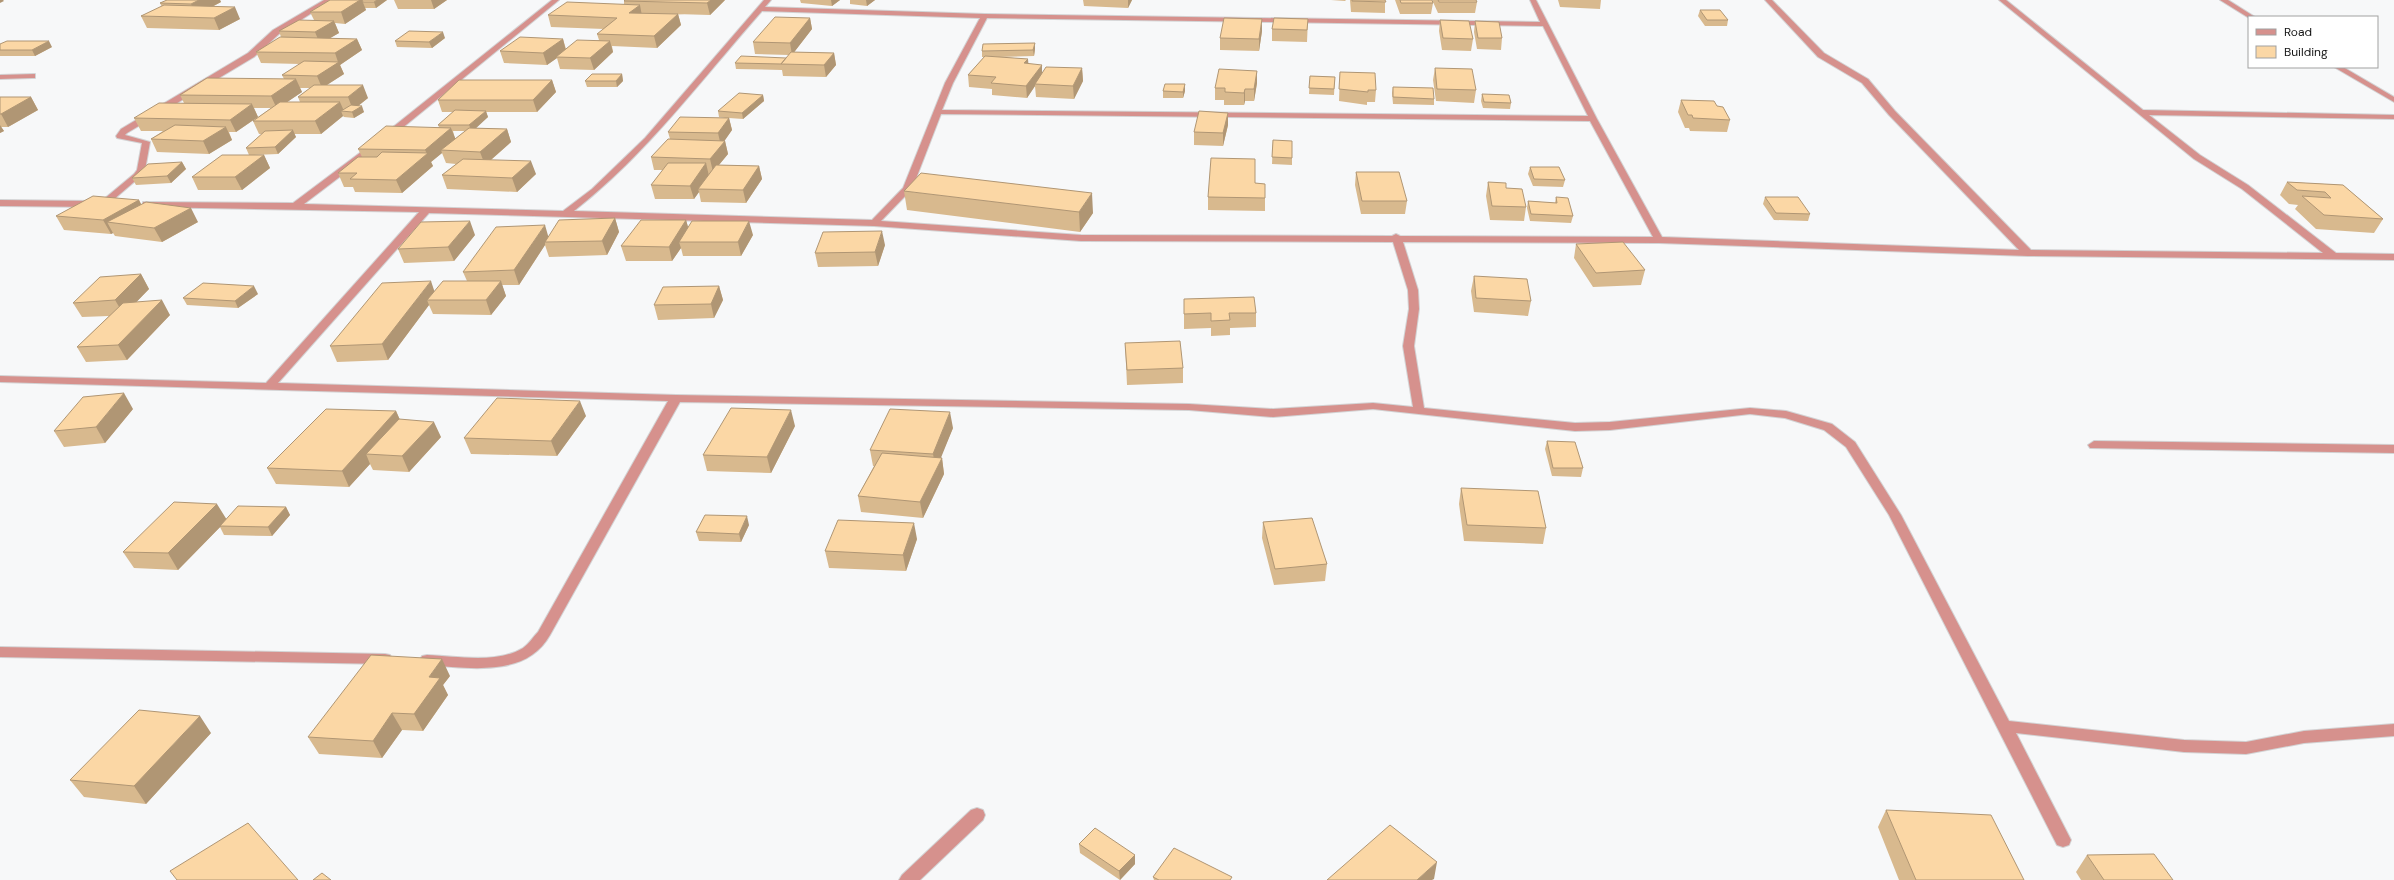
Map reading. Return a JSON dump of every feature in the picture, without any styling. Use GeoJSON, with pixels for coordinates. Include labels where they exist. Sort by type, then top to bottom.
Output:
{"type":"FeatureCollection","features":[{"type":"Feature","properties":{"kind":"street"},"geometry":{"type":"LineString","coordinates":[[103,204],[138,176],[141,170],[146,142],[120,136],[124,131],[251,55],[276,32],[330,0]]}},
{"type":"Feature","properties":{"kind":"street"},"geometry":{"type":"LineString","coordinates":[[295,206],[381,140],[556,0]]}},
{"type":"Feature","properties":{"kind":"street"},"geometry":{"type":"LineString","coordinates":[[566,213],[593,194],[658,129],[768,0]]}},
{"type":"Feature","properties":{"kind":"street"},"geometry":{"type":"LineString","coordinates":[[1533,0],[1593,120],[1659,240]]}},
{"type":"Feature","properties":{"kind":"street"},"geometry":{"type":"LineString","coordinates":[[1768,0],[1821,55],[1865,81],[1892,113],[2028,252]]}},
{"type":"Feature","properties":{"kind":"street"},"geometry":{"type":"LineString","coordinates":[[2002,0],[2197,157],[2245,188],[2333,256]]}},
{"type":"Feature","properties":{"kind":"street"},"geometry":{"type":"LineString","coordinates":[[2223,0],[2250,16]]}},
{"type":"Feature","properties":{"kind":"street"},"geometry":{"type":"LineString","coordinates":[[760,9],[985,16],[1546,24]]}},
{"type":"Feature","properties":{"kind":"street"},"geometry":{"type":"LineString","coordinates":[[874,223],[907,189],[939,112],[949,83],[985,16]]}},
{"type":"Feature","properties":{"kind":"street"},"geometry":{"type":"LineString","coordinates":[[2340,68],[2394,100]]}},
{"type":"Feature","properties":{"kind":"street"},"geometry":{"type":"LineString","coordinates":[[0,77],[32,76]]}},
{"type":"Feature","properties":{"kind":"street"},"geometry":{"type":"LineString","coordinates":[[939,112],[1593,120]]}},
{"type":"Feature","properties":{"kind":"street"},"geometry":{"type":"LineString","coordinates":[[2143,112],[2394,117]]}},
{"type":"Feature","properties":{"kind":"street"},"geometry":{"type":"LineString","coordinates":[[0,203],[119,204]]}},
{"type":"Feature","properties":{"kind":"street"},"geometry":{"type":"LineString","coordinates":[[135,204],[427,209],[874,223],[1081,238],[1396,237],[1659,240],[2028,252],[2394,257]]}},
{"type":"Feature","properties":{"kind":"street"},"geometry":{"type":"LineString","coordinates":[[270,386],[427,209]]}},
{"type":"Feature","properties":{"kind":"street"},"geometry":{"type":"LineString","coordinates":[[1396,237],[1410,272],[1414,291],[1414,310],[1409,333],[1409,352],[1419,410]]}},
{"type":"Feature","properties":{"kind":"street"},"geometry":{"type":"LineString","coordinates":[[0,379],[676,398],[1189,407],[1273,413],[1372,406],[1575,427],[1610,426],[1750,411],[1786,415],[1828,426],[1852,445],[1895,515],[2063,840]]}},
{"type":"Feature","properties":{"kind":"street"},"geometry":{"type":"LineString","coordinates":[[414,660],[486,661],[512,659],[529,651],[543,635],[676,398]]}},
{"type":"Feature","properties":{"kind":"street"},"geometry":{"type":"LineString","coordinates":[[2094,445],[2394,448]]}},
{"type":"Feature","properties":{"kind":"street"},"geometry":{"type":"LineString","coordinates":[[0,652],[398,660]]}},
{"type":"Feature","properties":{"kind":"street"},"geometry":{"type":"LineString","coordinates":[[2004,726],[2184,746],[2246,748],[2304,738],[2394,730]]}},
{"type":"Feature","properties":{"kind":"street"},"geometry":{"type":"LineString","coordinates":[[908,880],[977,815]]}},
{"type":"Feature","properties":{"kind":"building"},"geometry":{"type":"Polygon","coordinates":[[[167,0],[199,0],[191,4],[160,3],[167,0]]]}},
{"type":"Feature","properties":{"kind":"building"},"geometry":{"type":"Polygon","coordinates":[[[330,0],[360,0],[341,12],[310,12],[330,0]]]}},
{"type":"Feature","properties":{"kind":"building"},"geometry":{"type":"Polygon","coordinates":[[[362,0],[377,0],[374,2],[363,2],[362,0]]]}},
{"type":"Feature","properties":{"kind":"building"},"geometry":{"type":"Polygon","coordinates":[[[711,0],[707,3],[624,1],[711,0]]]}},
{"type":"Feature","properties":{"kind":"building"},"geometry":{"type":"Polygon","coordinates":[[[1385,0],[1386,2],[1352,1],[1385,0]]]}},
{"type":"Feature","properties":{"kind":"building"},"geometry":{"type":"Polygon","coordinates":[[[1400,0],[1432,0],[1433,3],[1401,3],[1400,0]]]}},
{"type":"Feature","properties":{"kind":"building"},"geometry":{"type":"Polygon","coordinates":[[[1438,0],[1476,0],[1477,2],[1439,2],[1438,0]]]}},
{"type":"Feature","properties":{"kind":"building"},"geometry":{"type":"Polygon","coordinates":[[[567,2],[640,5],[629,13],[678,14],[654,36],[597,34],[617,18],[548,15],[567,2]]]}},
{"type":"Feature","properties":{"kind":"building"},"geometry":{"type":"Polygon","coordinates":[[[164,5],[235,7],[214,18],[141,16],[164,5]]]}},
{"type":"Feature","properties":{"kind":"building"},"geometry":{"type":"Polygon","coordinates":[[[1700,10],[1720,10],[1728,20],[1707,20],[1700,10]]]}},
{"type":"Feature","properties":{"kind":"building"},"geometry":{"type":"Polygon","coordinates":[[[775,17],[810,18],[790,43],[753,42],[775,17]]]}},
{"type":"Feature","properties":{"kind":"building"},"geometry":{"type":"Polygon","coordinates":[[[1224,18],[1262,19],[1259,39],[1220,38],[1224,18]]]}},
{"type":"Feature","properties":{"kind":"building"},"geometry":{"type":"Polygon","coordinates":[[[1274,18],[1308,19],[1307,30],[1272,29],[1274,18]]]}},
{"type":"Feature","properties":{"kind":"building"},"geometry":{"type":"Polygon","coordinates":[[[299,20],[334,21],[315,32],[279,31],[299,20]]]}},
{"type":"Feature","properties":{"kind":"building"},"geometry":{"type":"Polygon","coordinates":[[[1440,20],[1469,21],[1473,39],[1443,38],[1440,20]]]}},
{"type":"Feature","properties":{"kind":"building"},"geometry":{"type":"Polygon","coordinates":[[[1475,21],[1499,22],[1502,38],[1478,38],[1475,21]]]}},
{"type":"Feature","properties":{"kind":"building"},"geometry":{"type":"Polygon","coordinates":[[[409,31],[443,32],[429,42],[395,41],[409,31]]]}},
{"type":"Feature","properties":{"kind":"building"},"geometry":{"type":"Polygon","coordinates":[[[280,37],[357,39],[335,53],[256,52],[280,37]]]}},
{"type":"Feature","properties":{"kind":"building"},"geometry":{"type":"Polygon","coordinates":[[[520,37],[563,39],[543,53],[500,51],[520,37]]]}},
{"type":"Feature","properties":{"kind":"building"},"geometry":{"type":"Polygon","coordinates":[[[577,40],[610,41],[590,58],[556,57],[577,40]]]}},
{"type":"Feature","properties":{"kind":"building"},"geometry":{"type":"Polygon","coordinates":[[[7,41],[49,41],[32,50],[0,50],[0,44],[7,41]]]}},
{"type":"Feature","properties":{"kind":"building"},"geometry":{"type":"Polygon","coordinates":[[[1035,43],[1033,50],[982,51],[983,44],[1035,43]]]}},
{"type":"Feature","properties":{"kind":"building"},"geometry":{"type":"Polygon","coordinates":[[[791,52],[834,53],[824,65],[781,64],[791,52]]]}},
{"type":"Feature","properties":{"kind":"building"},"geometry":{"type":"Polygon","coordinates":[[[741,56],[786,58],[781,64],[735,63],[741,56]]]}},
{"type":"Feature","properties":{"kind":"building"},"geometry":{"type":"Polygon","coordinates":[[[985,56],[1028,59],[1024,63],[1042,65],[1026,86],[991,83],[996,77],[968,75],[985,56]]]}},
{"type":"Feature","properties":{"kind":"building"},"geometry":{"type":"Polygon","coordinates":[[[304,61],[339,62],[317,76],[282,75],[304,61]]]}},
{"type":"Feature","properties":{"kind":"building"},"geometry":{"type":"Polygon","coordinates":[[[1046,67],[1082,68],[1073,86],[1035,84],[1046,67]]]}},
{"type":"Feature","properties":{"kind":"building"},"geometry":{"type":"Polygon","coordinates":[[[1435,68],[1472,69],[1476,90],[1437,89],[1435,68]]]}},
{"type":"Feature","properties":{"kind":"building"},"geometry":{"type":"Polygon","coordinates":[[[1219,69],[1257,71],[1254,89],[1245,89],[1244,93],[1225,92],[1225,88],[1215,88],[1219,69]]]}},
{"type":"Feature","properties":{"kind":"building"},"geometry":{"type":"Polygon","coordinates":[[[1340,72],[1375,73],[1376,90],[1368,90],[1368,92],[1339,89],[1340,72]]]}},
{"type":"Feature","properties":{"kind":"building"},"geometry":{"type":"Polygon","coordinates":[[[592,74],[622,74],[616,81],[585,81],[592,74]]]}},
{"type":"Feature","properties":{"kind":"building"},"geometry":{"type":"Polygon","coordinates":[[[1310,76],[1335,77],[1334,89],[1309,88],[1310,76]]]}},
{"type":"Feature","properties":{"kind":"building"},"geometry":{"type":"Polygon","coordinates":[[[207,78],[296,79],[271,96],[180,95],[207,78]]]}},
{"type":"Feature","properties":{"kind":"building"},"geometry":{"type":"Polygon","coordinates":[[[459,80],[552,80],[533,100],[438,100],[459,80]]]}},
{"type":"Feature","properties":{"kind":"building"},"geometry":{"type":"Polygon","coordinates":[[[1165,84],[1185,84],[1183,92],[1163,91],[1165,84]]]}},
{"type":"Feature","properties":{"kind":"building"},"geometry":{"type":"Polygon","coordinates":[[[314,85],[363,85],[348,97],[298,97],[314,85]]]}},
{"type":"Feature","properties":{"kind":"building"},"geometry":{"type":"Polygon","coordinates":[[[1393,87],[1433,88],[1434,99],[1393,97],[1393,87]]]}},
{"type":"Feature","properties":{"kind":"building"},"geometry":{"type":"Polygon","coordinates":[[[739,93],[763,95],[742,113],[718,111],[739,93]]]}},
{"type":"Feature","properties":{"kind":"building"},"geometry":{"type":"Polygon","coordinates":[[[1482,94],[1509,95],[1511,103],[1484,102],[1482,94]]]}},
{"type":"Feature","properties":{"kind":"building"},"geometry":{"type":"Polygon","coordinates":[[[0,97],[31,97],[0,114],[0,97]]]}},
{"type":"Feature","properties":{"kind":"building"},"geometry":{"type":"Polygon","coordinates":[[[1681,100],[1714,101],[1717,106],[1723,107],[1730,120],[1693,118],[1692,115],[1688,115],[1681,100]]]}},
{"type":"Feature","properties":{"kind":"building"},"geometry":{"type":"Polygon","coordinates":[[[280,102],[340,102],[315,121],[253,121],[280,102]]]}},
{"type":"Feature","properties":{"kind":"building"},"geometry":{"type":"Polygon","coordinates":[[[159,103],[252,104],[230,120],[134,118],[159,103]]]}},
{"type":"Feature","properties":{"kind":"building"},"geometry":{"type":"Polygon","coordinates":[[[351,105],[362,106],[352,112],[341,111],[351,105]]]}},
{"type":"Feature","properties":{"kind":"building"},"geometry":{"type":"Polygon","coordinates":[[[455,110],[486,111],[469,125],[438,125],[455,110]]]}},
{"type":"Feature","properties":{"kind":"building"},"geometry":{"type":"Polygon","coordinates":[[[1199,111],[1228,113],[1223,133],[1194,132],[1199,111]]]}},
{"type":"Feature","properties":{"kind":"building"},"geometry":{"type":"Polygon","coordinates":[[[680,117],[729,118],[718,133],[668,132],[680,117]]]}},
{"type":"Feature","properties":{"kind":"building"},"geometry":{"type":"Polygon","coordinates":[[[175,125],[226,127],[203,141],[151,139],[175,125]]]}},
{"type":"Feature","properties":{"kind":"building"},"geometry":{"type":"Polygon","coordinates":[[[386,126],[451,128],[425,150],[358,149],[386,126]]]}},
{"type":"Feature","properties":{"kind":"building"},"geometry":{"type":"Polygon","coordinates":[[[469,128],[507,129],[480,152],[441,150],[469,128]]]}},
{"type":"Feature","properties":{"kind":"building"},"geometry":{"type":"Polygon","coordinates":[[[293,130],[275,147],[246,148],[265,131],[293,130]]]}},
{"type":"Feature","properties":{"kind":"building"},"geometry":{"type":"Polygon","coordinates":[[[668,139],[725,141],[710,159],[651,157],[668,139]]]}},
{"type":"Feature","properties":{"kind":"building"},"geometry":{"type":"Polygon","coordinates":[[[1273,140],[1292,141],[1292,158],[1272,157],[1273,140]]]}},
{"type":"Feature","properties":{"kind":"building"},"geometry":{"type":"Polygon","coordinates":[[[382,152],[428,153],[396,180],[350,179],[357,173],[338,173],[358,157],[377,157],[382,152]]]}},
{"type":"Feature","properties":{"kind":"building"},"geometry":{"type":"Polygon","coordinates":[[[222,155],[264,155],[235,177],[192,177],[222,155]]]}},
{"type":"Feature","properties":{"kind":"building"},"geometry":{"type":"Polygon","coordinates":[[[1211,158],[1255,159],[1255,183],[1265,184],[1265,198],[1208,197],[1211,158]]]}},
{"type":"Feature","properties":{"kind":"building"},"geometry":{"type":"Polygon","coordinates":[[[463,159],[531,161],[512,178],[442,175],[463,159]]]}},
{"type":"Feature","properties":{"kind":"building"},"geometry":{"type":"Polygon","coordinates":[[[182,162],[167,176],[132,178],[148,164],[182,162]]]}},
{"type":"Feature","properties":{"kind":"building"},"geometry":{"type":"Polygon","coordinates":[[[668,163],[706,163],[690,186],[651,185],[668,163]]]}},
{"type":"Feature","properties":{"kind":"building"},"geometry":{"type":"Polygon","coordinates":[[[716,165],[759,166],[743,190],[698,189],[716,165]]]}},
{"type":"Feature","properties":{"kind":"building"},"geometry":{"type":"Polygon","coordinates":[[[1530,167],[1559,167],[1565,180],[1534,179],[1530,167]]]}},
{"type":"Feature","properties":{"kind":"building"},"geometry":{"type":"Polygon","coordinates":[[[1356,172],[1399,172],[1407,201],[1362,201],[1356,172]]]}},
{"type":"Feature","properties":{"kind":"building"},"geometry":{"type":"Polygon","coordinates":[[[921,173],[1092,193],[1079,212],[904,191],[921,173]]]}},
{"type":"Feature","properties":{"kind":"building"},"geometry":{"type":"Polygon","coordinates":[[[1488,182],[1506,183],[1506,188],[1522,189],[1526,207],[1492,206],[1488,182]]]}},
{"type":"Feature","properties":{"kind":"building"},"geometry":{"type":"Polygon","coordinates":[[[2287,182],[2343,185],[2383,219],[2324,215],[2302,196],[2331,198],[2325,192],[2297,190],[2287,182]]]}},
{"type":"Feature","properties":{"kind":"building"},"geometry":{"type":"Polygon","coordinates":[[[93,196],[139,200],[103,220],[56,216],[93,196]]]}},
{"type":"Feature","properties":{"kind":"building"},"geometry":{"type":"Polygon","coordinates":[[[1556,197],[1568,198],[1573,216],[1531,214],[1528,201],[1557,203],[1556,197]]]}},
{"type":"Feature","properties":{"kind":"building"},"geometry":{"type":"Polygon","coordinates":[[[1765,197],[1798,197],[1810,214],[1776,213],[1765,197]]]}},
{"type":"Feature","properties":{"kind":"building"},"geometry":{"type":"Polygon","coordinates":[[[146,202],[191,208],[154,228],[107,222],[146,202]]]}},
{"type":"Feature","properties":{"kind":"building"},"geometry":{"type":"Polygon","coordinates":[[[615,218],[602,241],[545,242],[559,220],[615,218]]]}},
{"type":"Feature","properties":{"kind":"building"},"geometry":{"type":"Polygon","coordinates":[[[641,220],[686,220],[669,247],[621,246],[641,220]]]}},
{"type":"Feature","properties":{"kind":"building"},"geometry":{"type":"Polygon","coordinates":[[[470,221],[448,247],[398,249],[421,222],[470,221]]]}},
{"type":"Feature","properties":{"kind":"building"},"geometry":{"type":"Polygon","coordinates":[[[692,221],[749,221],[738,242],[679,242],[692,221]]]}},
{"type":"Feature","properties":{"kind":"building"},"geometry":{"type":"Polygon","coordinates":[[[545,225],[514,270],[463,272],[496,227],[545,225]]]}},
{"type":"Feature","properties":{"kind":"building"},"geometry":{"type":"Polygon","coordinates":[[[882,231],[875,252],[815,253],[823,232],[882,231]]]}},
{"type":"Feature","properties":{"kind":"building"},"geometry":{"type":"Polygon","coordinates":[[[1623,242],[1645,270],[1596,273],[1576,244],[1623,242]]]}},
{"type":"Feature","properties":{"kind":"building"},"geometry":{"type":"Polygon","coordinates":[[[141,274],[115,300],[73,303],[100,277],[141,274]]]}},
{"type":"Feature","properties":{"kind":"building"},"geometry":{"type":"Polygon","coordinates":[[[1474,276],[1527,279],[1531,301],[1476,298],[1474,276]]]}},
{"type":"Feature","properties":{"kind":"building"},"geometry":{"type":"Polygon","coordinates":[[[431,281],[382,344],[330,346],[382,283],[431,281]]]}},
{"type":"Feature","properties":{"kind":"building"},"geometry":{"type":"Polygon","coordinates":[[[443,281],[501,281],[486,300],[427,300],[443,281]]]}},
{"type":"Feature","properties":{"kind":"building"},"geometry":{"type":"Polygon","coordinates":[[[203,283],[254,286],[235,301],[183,298],[203,283]]]}},
{"type":"Feature","properties":{"kind":"building"},"geometry":{"type":"Polygon","coordinates":[[[719,286],[711,304],[654,305],[663,287],[719,286]]]}},
{"type":"Feature","properties":{"kind":"building"},"geometry":{"type":"Polygon","coordinates":[[[1254,297],[1256,313],[1229,313],[1230,320],[1211,321],[1211,313],[1184,314],[1184,299],[1254,297]]]}},
{"type":"Feature","properties":{"kind":"building"},"geometry":{"type":"Polygon","coordinates":[[[162,300],[118,345],[77,347],[123,303],[162,300]]]}},
{"type":"Feature","properties":{"kind":"building"},"geometry":{"type":"Polygon","coordinates":[[[1180,341],[1183,368],[1127,370],[1125,343],[1180,341]]]}},
{"type":"Feature","properties":{"kind":"building"},"geometry":{"type":"Polygon","coordinates":[[[124,393],[96,427],[54,431],[83,397],[124,393]]]}},
{"type":"Feature","properties":{"kind":"building"},"geometry":{"type":"Polygon","coordinates":[[[497,398],[580,401],[551,441],[464,438],[497,398]]]}},
{"type":"Feature","properties":{"kind":"building"},"geometry":{"type":"Polygon","coordinates":[[[731,408],[791,410],[767,457],[703,455],[731,408]]]}},
{"type":"Feature","properties":{"kind":"building"},"geometry":{"type":"Polygon","coordinates":[[[326,409],[396,411],[342,471],[267,468],[326,409]]]}},
{"type":"Feature","properties":{"kind":"building"},"geometry":{"type":"Polygon","coordinates":[[[890,409],[950,412],[933,454],[870,450],[890,409]]]}},
{"type":"Feature","properties":{"kind":"building"},"geometry":{"type":"Polygon","coordinates":[[[399,419],[434,422],[402,456],[366,454],[399,419]]]}},
{"type":"Feature","properties":{"kind":"building"},"geometry":{"type":"Polygon","coordinates":[[[1547,441],[1575,442],[1583,468],[1553,468],[1547,441]]]}},
{"type":"Feature","properties":{"kind":"building"},"geometry":{"type":"Polygon","coordinates":[[[882,453],[942,458],[920,502],[858,496],[882,453]]]}},
{"type":"Feature","properties":{"kind":"building"},"geometry":{"type":"Polygon","coordinates":[[[1461,488],[1538,491],[1546,528],[1467,525],[1461,488]]]}},
{"type":"Feature","properties":{"kind":"building"},"geometry":{"type":"Polygon","coordinates":[[[174,502],[217,504],[168,553],[123,552],[174,502]]]}},
{"type":"Feature","properties":{"kind":"building"},"geometry":{"type":"Polygon","coordinates":[[[238,506],[286,507],[268,527],[220,526],[238,506]]]}},
{"type":"Feature","properties":{"kind":"building"},"geometry":{"type":"Polygon","coordinates":[[[705,515],[747,516],[739,534],[696,532],[705,515]]]}},
{"type":"Feature","properties":{"kind":"building"},"geometry":{"type":"Polygon","coordinates":[[[1312,518],[1327,564],[1275,569],[1263,522],[1312,518]]]}},
{"type":"Feature","properties":{"kind":"building"},"geometry":{"type":"Polygon","coordinates":[[[838,520],[914,523],[903,555],[825,551],[838,520]]]}},
{"type":"Feature","properties":{"kind":"building"},"geometry":{"type":"Polygon","coordinates":[[[371,655],[442,659],[429,677],[440,678],[414,714],[392,713],[373,741],[308,737],[371,655]]]}},
{"type":"Feature","properties":{"kind":"building"},"geometry":{"type":"Polygon","coordinates":[[[139,710],[200,716],[134,786],[70,780],[139,710]]]}},
{"type":"Feature","properties":{"kind":"building"},"geometry":{"type":"Polygon","coordinates":[[[1886,810],[1991,815],[2024,880],[1916,880],[1886,810]]]}},
{"type":"Feature","properties":{"kind":"building"},"geometry":{"type":"Polygon","coordinates":[[[248,823],[298,880],[177,880],[170,871],[248,823]]]}},
{"type":"Feature","properties":{"kind":"building"},"geometry":{"type":"Polygon","coordinates":[[[1390,825],[1437,862],[1417,880],[1327,880],[1390,825]]]}},
{"type":"Feature","properties":{"kind":"building"},"geometry":{"type":"Polygon","coordinates":[[[1095,828],[1135,855],[1119,871],[1079,844],[1095,828]]]}},
{"type":"Feature","properties":{"kind":"building"},"geometry":{"type":"Polygon","coordinates":[[[1174,848],[1232,877],[1230,880],[1159,880],[1153,877],[1174,848]]]}},
{"type":"Feature","properties":{"kind":"building"},"geometry":{"type":"Polygon","coordinates":[[[2154,854],[2173,880],[2104,880],[2087,855],[2154,854]]]}},
{"type":"Feature","properties":{"kind":"building"},"geometry":{"type":"Polygon","coordinates":[[[322,873],[331,880],[313,880],[322,873]]]}}]}
